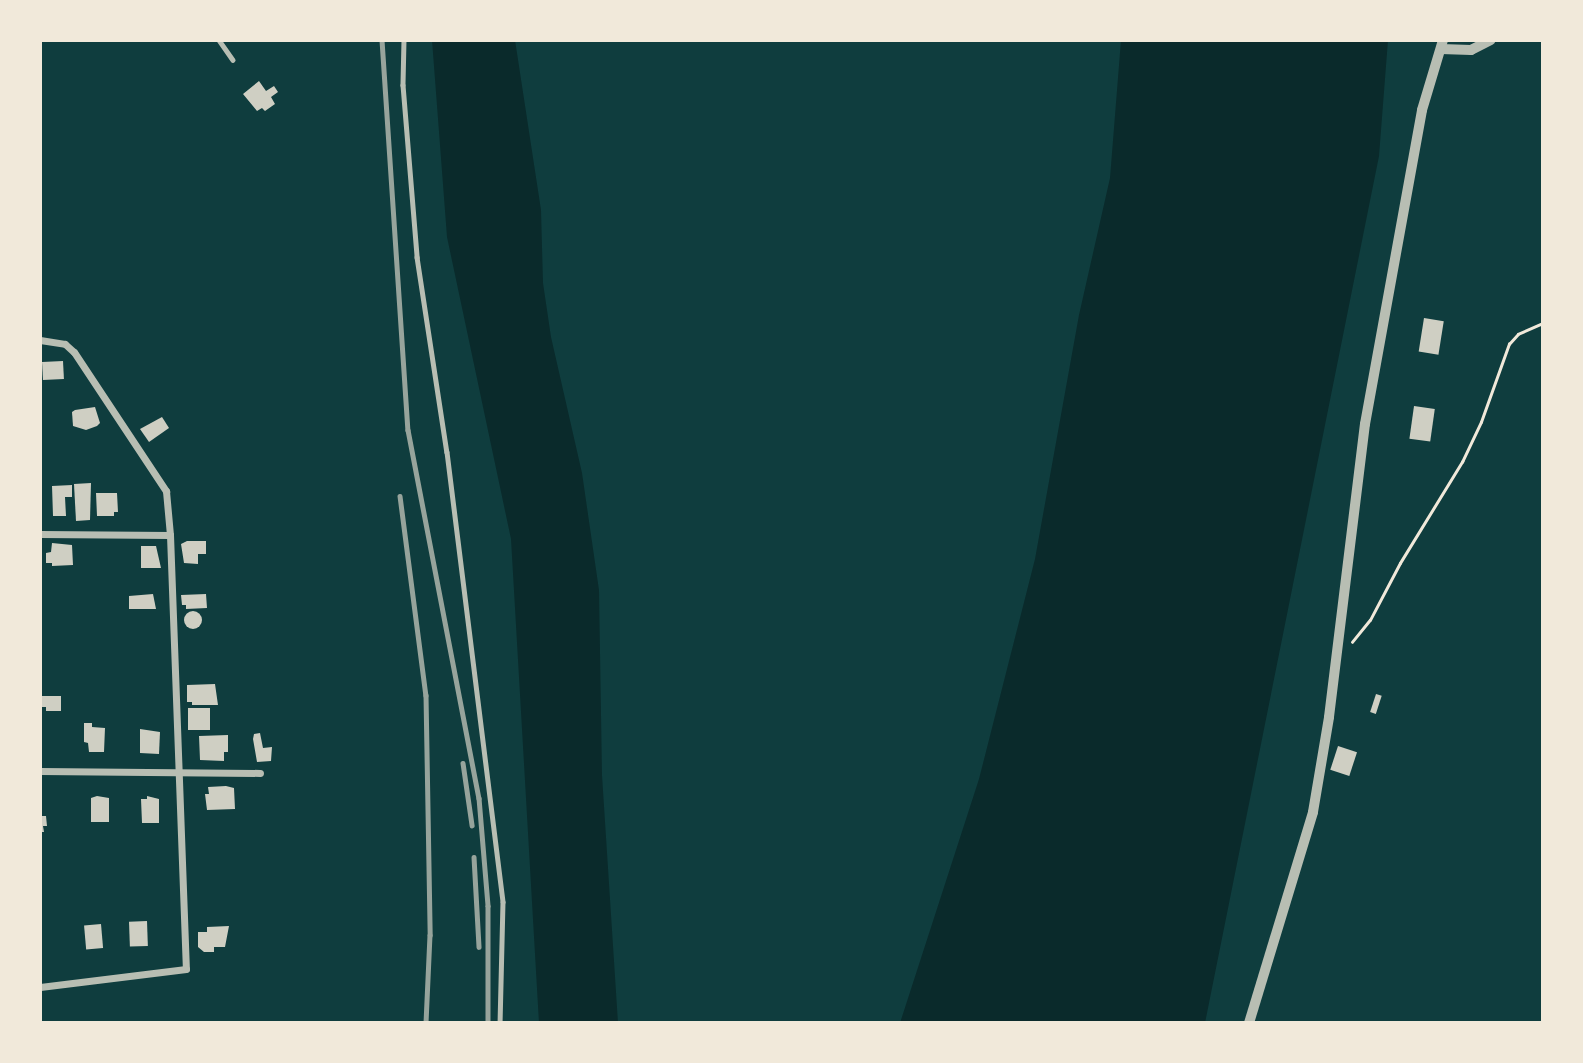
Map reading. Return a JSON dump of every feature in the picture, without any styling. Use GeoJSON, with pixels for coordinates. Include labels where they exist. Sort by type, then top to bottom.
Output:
{"type":"FeatureCollection","features":[{"type":"Feature","properties":{"kind":"street"},"geometry":{"type":"LineString","coordinates":[[1249,1023],[1313,812],[1337,656],[1365,424],[1422,110],[1442,44],[1471,50],[1491,40]]}},
{"type":"Feature","properties":{"kind":"street"},"geometry":{"type":"LineString","coordinates":[[40,340],[65,344],[166,491],[170,535],[186,969],[40,987]]}},
{"type":"Feature","properties":{"kind":"street"},"geometry":{"type":"LineString","coordinates":[[40,534],[170,535]]}},
{"type":"Feature","properties":{"kind":"street"},"geometry":{"type":"LineString","coordinates":[[40,771],[260,774]]}},
{"type":"Feature","properties":{"kind":"lane"},"geometry":{"type":"LineString","coordinates":[[219,40],[233,60]]}},
{"type":"Feature","properties":{"kind":"lane"},"geometry":{"type":"LineString","coordinates":[[404,40],[403,85],[417,257],[447,452],[503,902],[500,1023]]}},
{"type":"Feature","properties":{"kind":"path"},"geometry":{"type":"LineString","coordinates":[[1337,656],[1370,620],[1400,563],[1462,462],[1481,422],[1509,344],[1518,334],[1543,323]]}},
{"type":"Feature","properties":{"kind":"water"},"geometry":{"type":"Polygon","coordinates":[[[432,40],[515,40],[541,210],[543,283],[551,337],[582,473],[599,590],[602,775],[618,1023],[539,1023],[511,539],[447,237],[432,40]]]}},
{"type":"Feature","properties":{"kind":"water"},"geometry":{"type":"Polygon","coordinates":[[[1121,40],[1388,40],[1379,156],[1205,1023],[900,1023],[979,779],[1035,559],[1079,315],[1110,178],[1121,40]]]}},
{"type":"Feature","properties":{"kind":"building"},"geometry":{"type":"Polygon","coordinates":[[[259,81],[266,91],[274,86],[278,92],[271,97],[275,104],[265,111],[262,108],[257,111],[243,94],[259,81]]]}},
{"type":"Feature","properties":{"kind":"building"},"geometry":{"type":"Polygon","coordinates":[[[1424,318],[1444,321],[1438,355],[1419,352],[1424,318]]]}},
{"type":"Feature","properties":{"kind":"building"},"geometry":{"type":"Polygon","coordinates":[[[63,361],[64,379],[43,380],[42,362],[63,361]]]}},
{"type":"Feature","properties":{"kind":"building"},"geometry":{"type":"Polygon","coordinates":[[[1414,406],[1435,409],[1430,442],[1409,439],[1414,406]]]}},
{"type":"Feature","properties":{"kind":"building"},"geometry":{"type":"Polygon","coordinates":[[[95,407],[100,423],[97,426],[86,430],[73,426],[72,412],[95,407]]]}},
{"type":"Feature","properties":{"kind":"building"},"geometry":{"type":"Polygon","coordinates":[[[162,417],[169,428],[149,442],[140,429],[162,417]]]}},
{"type":"Feature","properties":{"kind":"building"},"geometry":{"type":"Polygon","coordinates":[[[91,483],[90,520],[76,521],[74,484],[91,483]]]}},
{"type":"Feature","properties":{"kind":"building"},"geometry":{"type":"Polygon","coordinates":[[[72,485],[72,497],[65,497],[66,516],[53,516],[52,486],[72,485]]]}},
{"type":"Feature","properties":{"kind":"building"},"geometry":{"type":"Polygon","coordinates":[[[96,493],[117,493],[118,512],[114,512],[114,516],[97,516],[96,493]]]}},
{"type":"Feature","properties":{"kind":"building"},"geometry":{"type":"Polygon","coordinates":[[[187,541],[206,541],[206,554],[198,554],[198,564],[184,563],[181,544],[187,541]]]}},
{"type":"Feature","properties":{"kind":"building"},"geometry":{"type":"Polygon","coordinates":[[[52,543],[72,545],[73,565],[52,566],[52,563],[46,563],[46,553],[51,552],[52,543]]]}},
{"type":"Feature","properties":{"kind":"building"},"geometry":{"type":"Polygon","coordinates":[[[141,546],[156,546],[161,568],[141,568],[141,546]]]}},
{"type":"Feature","properties":{"kind":"building"},"geometry":{"type":"Polygon","coordinates":[[[153,594],[156,609],[129,609],[129,596],[153,594]]]}},
{"type":"Feature","properties":{"kind":"building"},"geometry":{"type":"Polygon","coordinates":[[[206,594],[207,608],[186,609],[186,605],[182,605],[181,595],[206,594]]]}},
{"type":"Feature","properties":{"kind":"building"},"geometry":{"type":"Polygon","coordinates":[[[193,611],[199,614],[202,620],[199,626],[193,629],[187,626],[184,620],[187,614],[193,611]]]}},
{"type":"Feature","properties":{"kind":"building"},"geometry":{"type":"Polygon","coordinates":[[[215,684],[218,705],[192,705],[192,702],[187,702],[187,685],[215,684]]]}},
{"type":"Feature","properties":{"kind":"building"},"geometry":{"type":"Polygon","coordinates":[[[1376,694],[1382,696],[1376,714],[1370,712],[1376,694]]]}},
{"type":"Feature","properties":{"kind":"building"},"geometry":{"type":"Polygon","coordinates":[[[40,696],[61,696],[61,711],[46,711],[46,707],[40,707],[40,696]]]}},
{"type":"Feature","properties":{"kind":"building"},"geometry":{"type":"Polygon","coordinates":[[[188,708],[210,708],[210,730],[188,730],[188,708]]]}},
{"type":"Feature","properties":{"kind":"building"},"geometry":{"type":"Polygon","coordinates":[[[84,723],[105,728],[104,752],[89,752],[88,743],[84,742],[84,723]]]}},
{"type":"Feature","properties":{"kind":"building"},"geometry":{"type":"Polygon","coordinates":[[[140,729],[160,732],[159,754],[140,753],[140,729]]]}},
{"type":"Feature","properties":{"kind":"building"},"geometry":{"type":"Polygon","coordinates":[[[260,733],[263,748],[272,747],[271,761],[257,762],[253,739],[254,734],[260,733]]]}},
{"type":"Feature","properties":{"kind":"building"},"geometry":{"type":"Polygon","coordinates":[[[228,735],[228,752],[224,752],[224,761],[200,760],[199,736],[228,735]]]}},
{"type":"Feature","properties":{"kind":"building"},"geometry":{"type":"Polygon","coordinates":[[[1338,746],[1357,752],[1349,776],[1330,770],[1338,746]]]}},
{"type":"Feature","properties":{"kind":"building"},"geometry":{"type":"Polygon","coordinates":[[[208,787],[234,788],[235,809],[207,810],[205,794],[209,794],[208,787]]]}},
{"type":"Feature","properties":{"kind":"building"},"geometry":{"type":"Polygon","coordinates":[[[147,796],[159,799],[159,823],[142,823],[141,799],[147,799],[147,796]]]}},
{"type":"Feature","properties":{"kind":"building"},"geometry":{"type":"Polygon","coordinates":[[[91,798],[109,798],[109,822],[91,822],[91,798]]]}},
{"type":"Feature","properties":{"kind":"building"},"geometry":{"type":"Polygon","coordinates":[[[40,816],[46,816],[47,826],[43,826],[44,832],[40,832],[40,816]]]}},
{"type":"Feature","properties":{"kind":"building"},"geometry":{"type":"Polygon","coordinates":[[[147,921],[148,946],[130,947],[129,922],[147,921]]]}},
{"type":"Feature","properties":{"kind":"building"},"geometry":{"type":"Polygon","coordinates":[[[101,924],[103,948],[86,949],[84,925],[101,924]]]}},
{"type":"Feature","properties":{"kind":"building"},"geometry":{"type":"Polygon","coordinates":[[[229,926],[225,947],[214,947],[214,952],[204,952],[198,947],[198,932],[207,932],[207,927],[229,926]]]}},
{"type":"Feature","properties":{"kind":"railway"},"geometry":{"type":"LineString","coordinates":[[382,40],[408,430],[479,798],[488,906],[488,1023]]}},
{"type":"Feature","properties":{"kind":"railway"},"geometry":{"type":"LineString","coordinates":[[400,496],[426,695],[430,935],[426,1023]]}},
{"type":"Feature","properties":{"kind":"railway"},"geometry":{"type":"LineString","coordinates":[[463,763],[472,825]]}},
{"type":"Feature","properties":{"kind":"railway"},"geometry":{"type":"LineString","coordinates":[[474,857],[479,947]]}}]}
